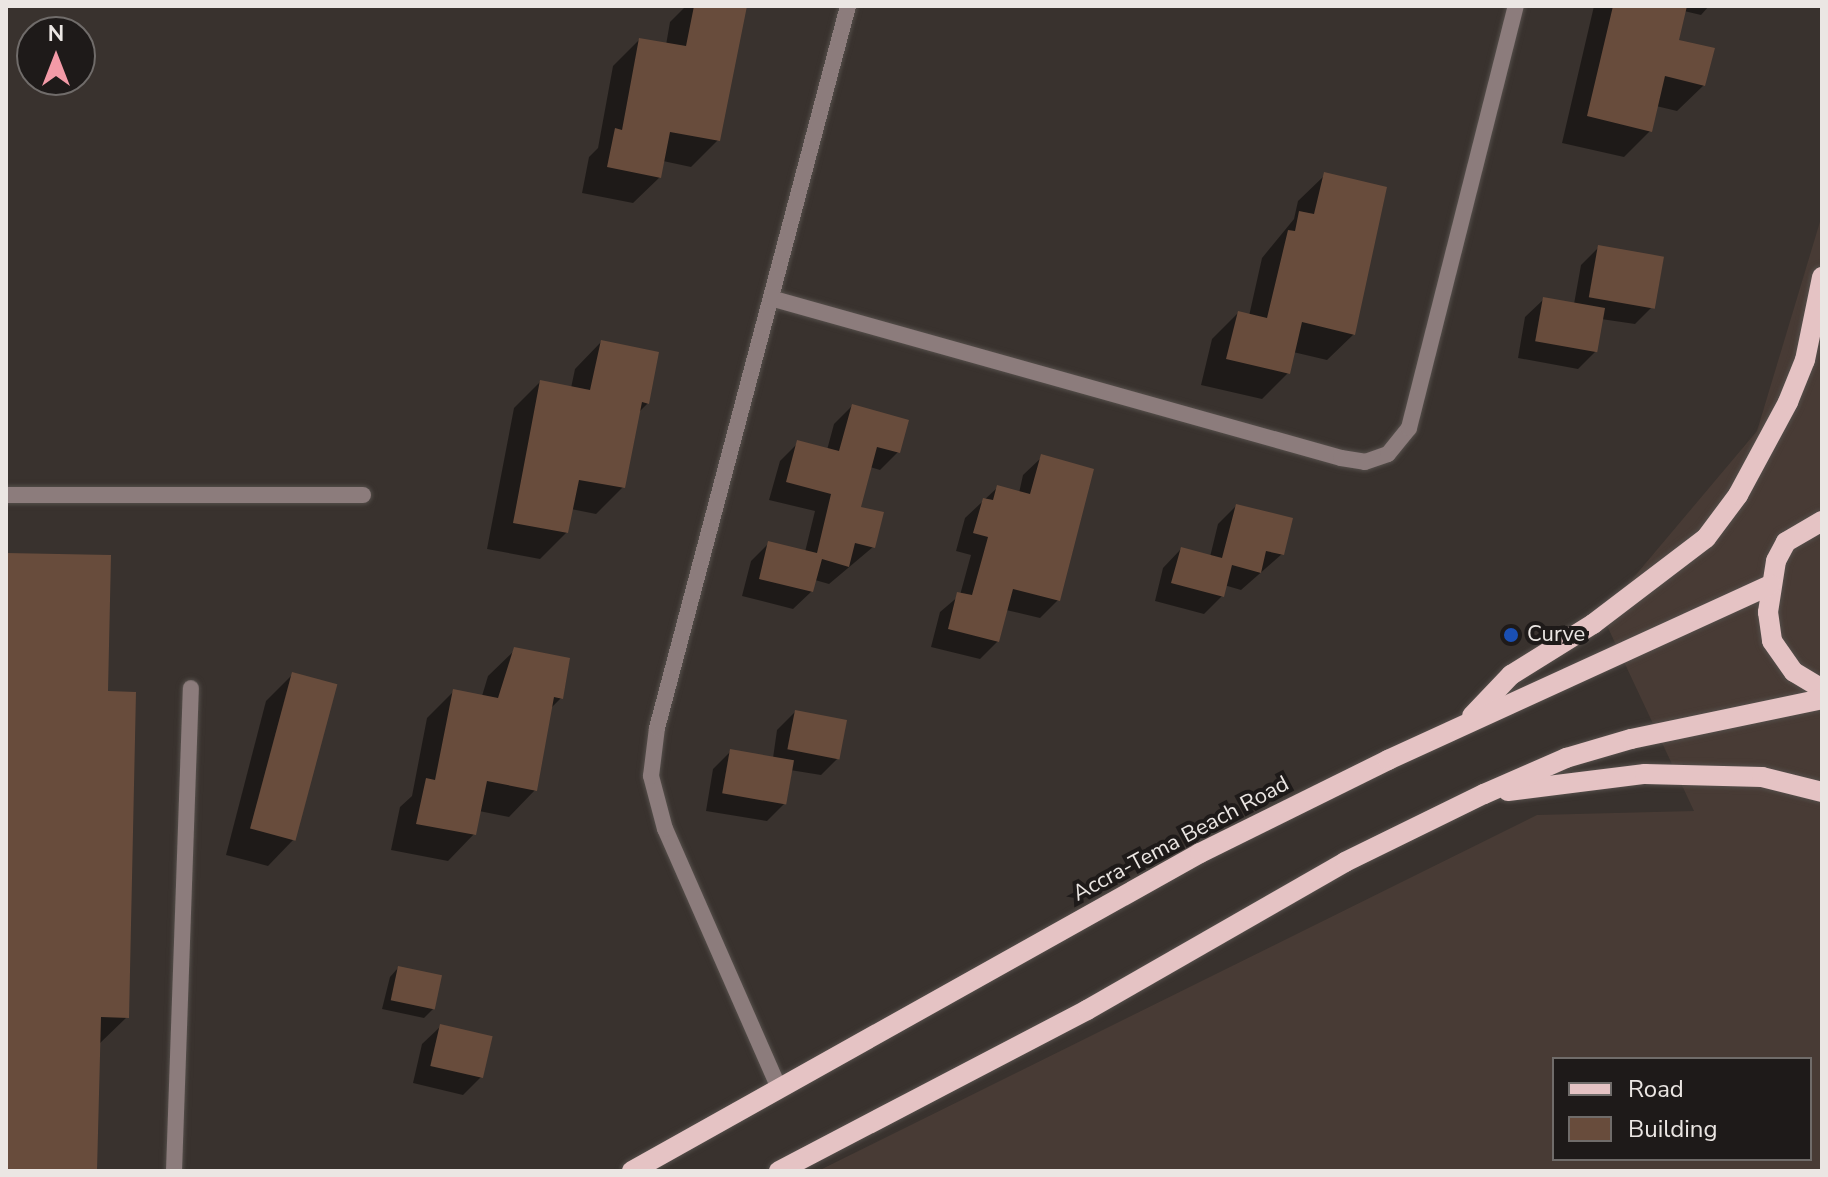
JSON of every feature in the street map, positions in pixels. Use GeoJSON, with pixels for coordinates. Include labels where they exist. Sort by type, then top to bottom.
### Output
{"type":"FeatureCollection","features":[{"type":"Feature","properties":{"kind":"main road"},"geometry":{"type":"LineString","coordinates":[[1464,725],[1511,675],[1593,624],[1706,538],[1738,495],[1788,402],[1805,360],[1822,277]]}},
{"type":"Feature","properties":{"kind":"main road"},"geometry":{"type":"LineString","coordinates":[[1822,506],[1776,561],[1771,585],[1772,641],[1794,672],[1822,689]]}},
{"type":"Feature","properties":{"kind":"main road"},"geometry":{"type":"LineString","coordinates":[[1799,533],[1822,521]]}},
{"type":"Feature","properties":{"kind":"main road","name":"Accra-Tema Beach Road"},"geometry":{"type":"LineString","coordinates":[[632,1171],[778,1086],[1200,853],[1464,725],[1771,585]]}},
{"type":"Feature","properties":{"kind":"main road"},"geometry":{"type":"LineString","coordinates":[[779,1171],[1087,1010],[1345,862],[1484,794],[1566,758],[1631,739],[1822,699]]}},
{"type":"Feature","properties":{"kind":"main road"},"geometry":{"type":"LineString","coordinates":[[1484,794],[1645,774],[1762,777],[1822,792]]}},
{"type":"Feature","properties":{"kind":"street"},"geometry":{"type":"LineString","coordinates":[[778,1086],[680,866],[651,776],[657,728],[774,299],[848,6]]}},
{"type":"Feature","properties":{"kind":"street"},"geometry":{"type":"LineString","coordinates":[[774,299],[1341,458],[1365,462],[1388,454],[1409,428],[1516,6]]}},
{"type":"Feature","properties":{"kind":"street"},"geometry":{"type":"LineString","coordinates":[[6,495],[363,495]]}},
{"type":"Feature","properties":{"kind":"street"},"geometry":{"type":"LineString","coordinates":[[174,1171],[191,688]]}},
{"type":"Feature","properties":{"kind":"shaded area"},"geometry":{"type":"Polygon","coordinates":[[[1822,215],[1822,1171],[818,1171],[1537,815],[1694,811],[1602,615],[1757,431],[1822,215]]]}},
{"type":"Feature","properties":{"kind":"building"},"geometry":{"type":"Polygon","coordinates":[[[694,6],[747,6],[720,141],[670,132],[661,178],[607,167],[615,128],[622,130],[639,38],[686,46],[694,6]]]}},
{"type":"Feature","properties":{"kind":"building"},"geometry":{"type":"Polygon","coordinates":[[[1613,6],[1687,6],[1679,40],[1715,48],[1705,86],[1665,76],[1652,132],[1587,116],[1613,6]]]}},
{"type":"Feature","properties":{"kind":"building"},"geometry":{"type":"Polygon","coordinates":[[[1324,172],[1387,187],[1355,335],[1302,322],[1290,374],[1226,359],[1238,311],[1267,318],[1288,230],[1295,231],[1299,211],[1314,214],[1324,172]]]}},
{"type":"Feature","properties":{"kind":"building"},"geometry":{"type":"Polygon","coordinates":[[[1598,245],[1664,257],[1655,309],[1589,297],[1598,245]]]}},
{"type":"Feature","properties":{"kind":"building"},"geometry":{"type":"Polygon","coordinates":[[[1543,297],[1605,308],[1597,352],[1535,341],[1543,297]]]}},
{"type":"Feature","properties":{"kind":"building"},"geometry":{"type":"Polygon","coordinates":[[[601,340],[659,352],[649,404],[642,402],[625,488],[579,480],[568,533],[513,523],[540,380],[590,390],[601,340]]]}},
{"type":"Feature","properties":{"kind":"building"},"geometry":{"type":"Polygon","coordinates":[[[852,404],[909,420],[900,453],[877,447],[861,507],[884,512],[875,548],[855,543],[849,567],[822,559],[813,592],[759,579],[768,541],[817,553],[831,494],[786,482],[797,440],[839,451],[852,404]]]}},
{"type":"Feature","properties":{"kind":"building"},"geometry":{"type":"Polygon","coordinates":[[[1041,454],[1094,469],[1060,601],[1013,589],[999,642],[948,629],[957,592],[972,595],[988,537],[973,533],[983,498],[993,500],[997,485],[1030,494],[1041,454]]]}},
{"type":"Feature","properties":{"kind":"building"},"geometry":{"type":"Polygon","coordinates":[[[1236,504],[1293,518],[1284,555],[1266,551],[1261,573],[1232,565],[1224,597],[1171,583],[1181,547],[1222,558],[1236,504]]]}},
{"type":"Feature","properties":{"kind":"building"},"geometry":{"type":"Polygon","coordinates":[[[6,553],[111,555],[108,691],[136,692],[129,1018],[101,1017],[97,1171],[6,1171],[6,553]]]}},
{"type":"Feature","properties":{"kind":"building"},"geometry":{"type":"Polygon","coordinates":[[[514,647],[570,658],[563,699],[554,697],[537,791],[487,781],[476,835],[416,824],[426,778],[435,780],[453,689],[498,698],[514,647]]]}},
{"type":"Feature","properties":{"kind":"building"},"geometry":{"type":"Polygon","coordinates":[[[292,672],[337,684],[295,841],[250,828],[292,672]]]}},
{"type":"Feature","properties":{"kind":"building"},"geometry":{"type":"Polygon","coordinates":[[[795,710],[847,720],[839,759],[787,749],[795,710]]]}},
{"type":"Feature","properties":{"kind":"building"},"geometry":{"type":"Polygon","coordinates":[[[730,749],[794,760],[786,805],[722,793],[730,749]]]}},
{"type":"Feature","properties":{"kind":"building"},"geometry":{"type":"Polygon","coordinates":[[[398,966],[442,975],[435,1010],[391,1000],[398,966]]]}},
{"type":"Feature","properties":{"kind":"building"},"geometry":{"type":"Polygon","coordinates":[[[440,1024],[493,1036],[483,1078],[430,1066],[440,1024]]]}},
{"type":"Feature","properties":{"kind":"place","name":"Curve"},"geometry":{"type":"Point","coordinates":[1511,635]}}]}
